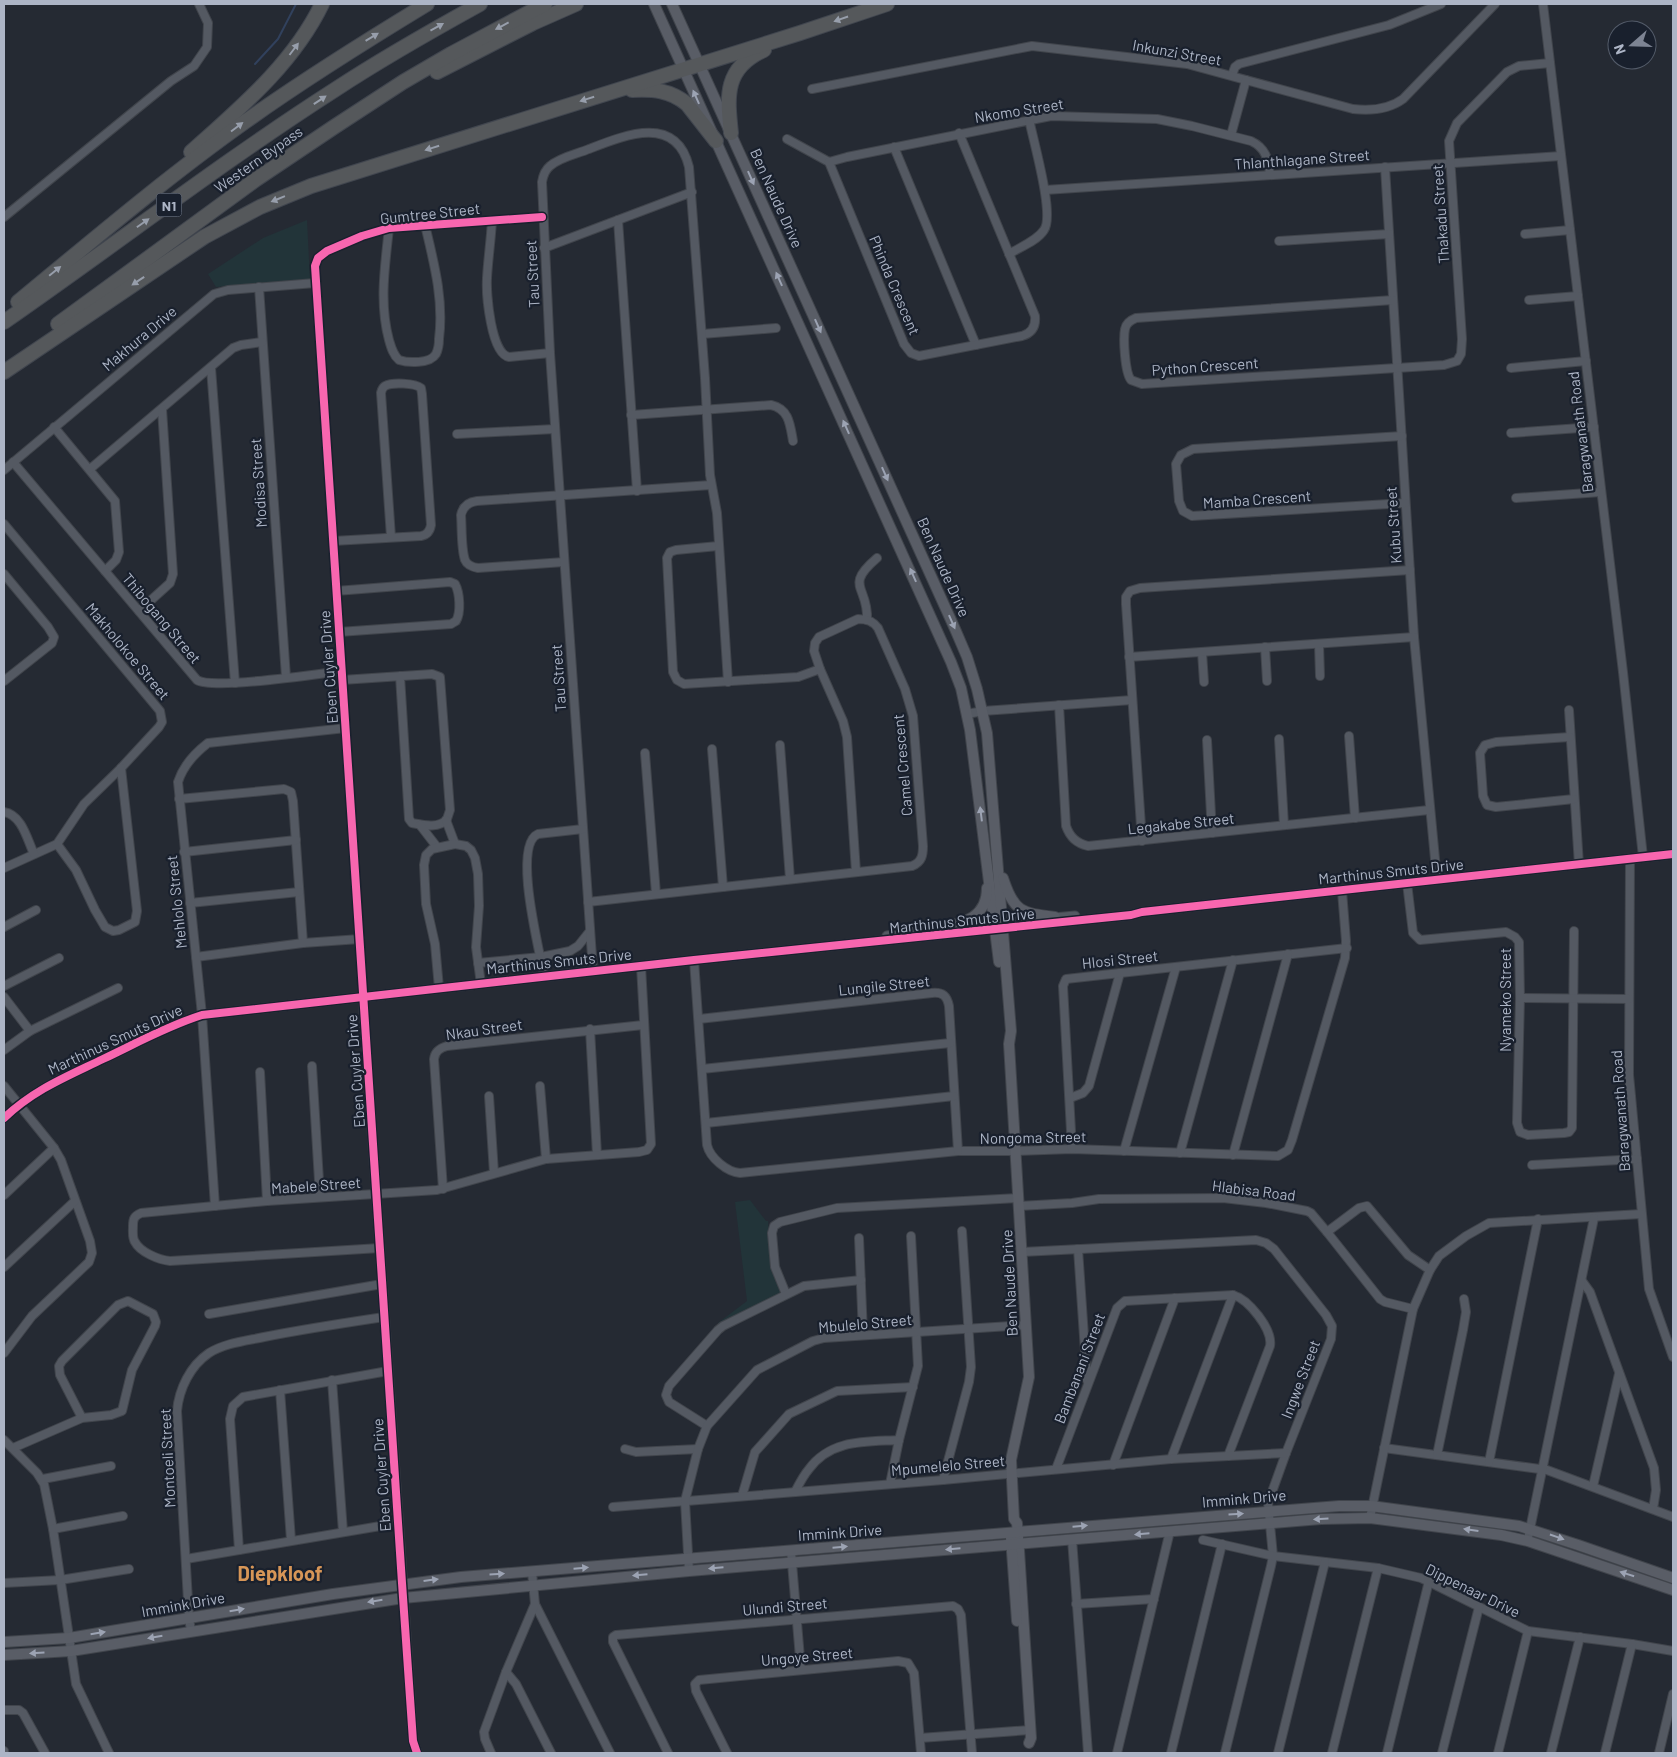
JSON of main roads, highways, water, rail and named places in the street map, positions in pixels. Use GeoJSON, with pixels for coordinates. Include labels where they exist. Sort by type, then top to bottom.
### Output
{"type":"FeatureCollection","features":[{"type":"Feature","properties":{"kind":"highway"},"geometry":{"type":"LineString","coordinates":[[162,184],[178,164],[274,74],[302,38],[322,4]]}},
{"type":"Feature","properties":{"kind":"highway"},"geometry":{"type":"LineString","coordinates":[[4,313],[162,184],[244,122],[306,78],[427,4]]}},
{"type":"Feature","properties":{"kind":"highway","name":"Western Bypass"},"geometry":{"type":"LineString","coordinates":[[4,322],[255,144],[336,89],[400,49],[480,4]]}},
{"type":"Feature","properties":{"kind":"highway","name":"Western Bypass"},"geometry":{"type":"LineString","coordinates":[[4,363],[255,180],[403,82],[545,4]]}},
{"type":"Feature","properties":{"kind":"highway"},"geometry":{"type":"LineString","coordinates":[[403,82],[426,78],[533,23],[576,4]]}},
{"type":"Feature","properties":{"kind":"highway"},"geometry":{"type":"LineString","coordinates":[[4,372],[204,236],[260,207],[311,186],[887,4]]}},
{"type":"Feature","properties":{"kind":"highway"},"geometry":{"type":"LineString","coordinates":[[731,133],[728,95],[731,82],[737,70],[751,57],[800,33]]}},
{"type":"Feature","properties":{"kind":"highway"},"geometry":{"type":"LineString","coordinates":[[609,92],[655,89],[673,94],[686,104],[716,142]]}},
{"type":"Feature","properties":{"kind":"main road","name":"Ben Naude Drive"},"geometry":{"type":"LineString","coordinates":[[672,4],[967,657],[983,711],[992,783],[992,861]]}},
{"type":"Feature","properties":{"kind":"main road","name":"Ben Naude Drive"},"geometry":{"type":"LineString","coordinates":[[655,5],[941,638],[961,688],[967,714],[992,861],[999,927],[1006,1035],[1009,1044],[1016,1151],[1028,1386],[1013,1447],[1011,1473],[1014,1519],[1010,1524],[1014,1538],[1030,1748]]}},
{"type":"Feature","properties":{"kind":"main road"},"geometry":{"type":"LineString","coordinates":[[992,861],[1015,905],[1028,914],[1055,917]]}},
{"type":"Feature","properties":{"kind":"main road"},"geometry":{"type":"LineString","coordinates":[[938,929],[959,924],[978,914],[986,900],[992,861]]}},
{"type":"Feature","properties":{"kind":"main road","name":"Immink Drive"},"geometry":{"type":"LineString","coordinates":[[4,1655],[71,1651],[403,1598],[792,1563],[1014,1538],[1324,1507],[1371,1506],[1530,1529],[1673,1578]]}},
{"type":"Feature","properties":{"kind":"main road","name":"Immink Drive"},"geometry":{"type":"LineString","coordinates":[[4,1642],[69,1638],[402,1583],[461,1576],[791,1551],[1014,1538],[1072,1539],[1270,1523],[1370,1518],[1466,1530],[1528,1541],[1673,1590]]}},
{"type":"Feature","properties":{"kind":"waterway"},"geometry":{"type":"LineString","coordinates":[[255,64],[278,39],[296,4]]}},
{"type":"Feature","properties":{"kind":"district","name":"Diepkloof"},"geometry":{"type":"Point","coordinates":[280,1573]}}]}
